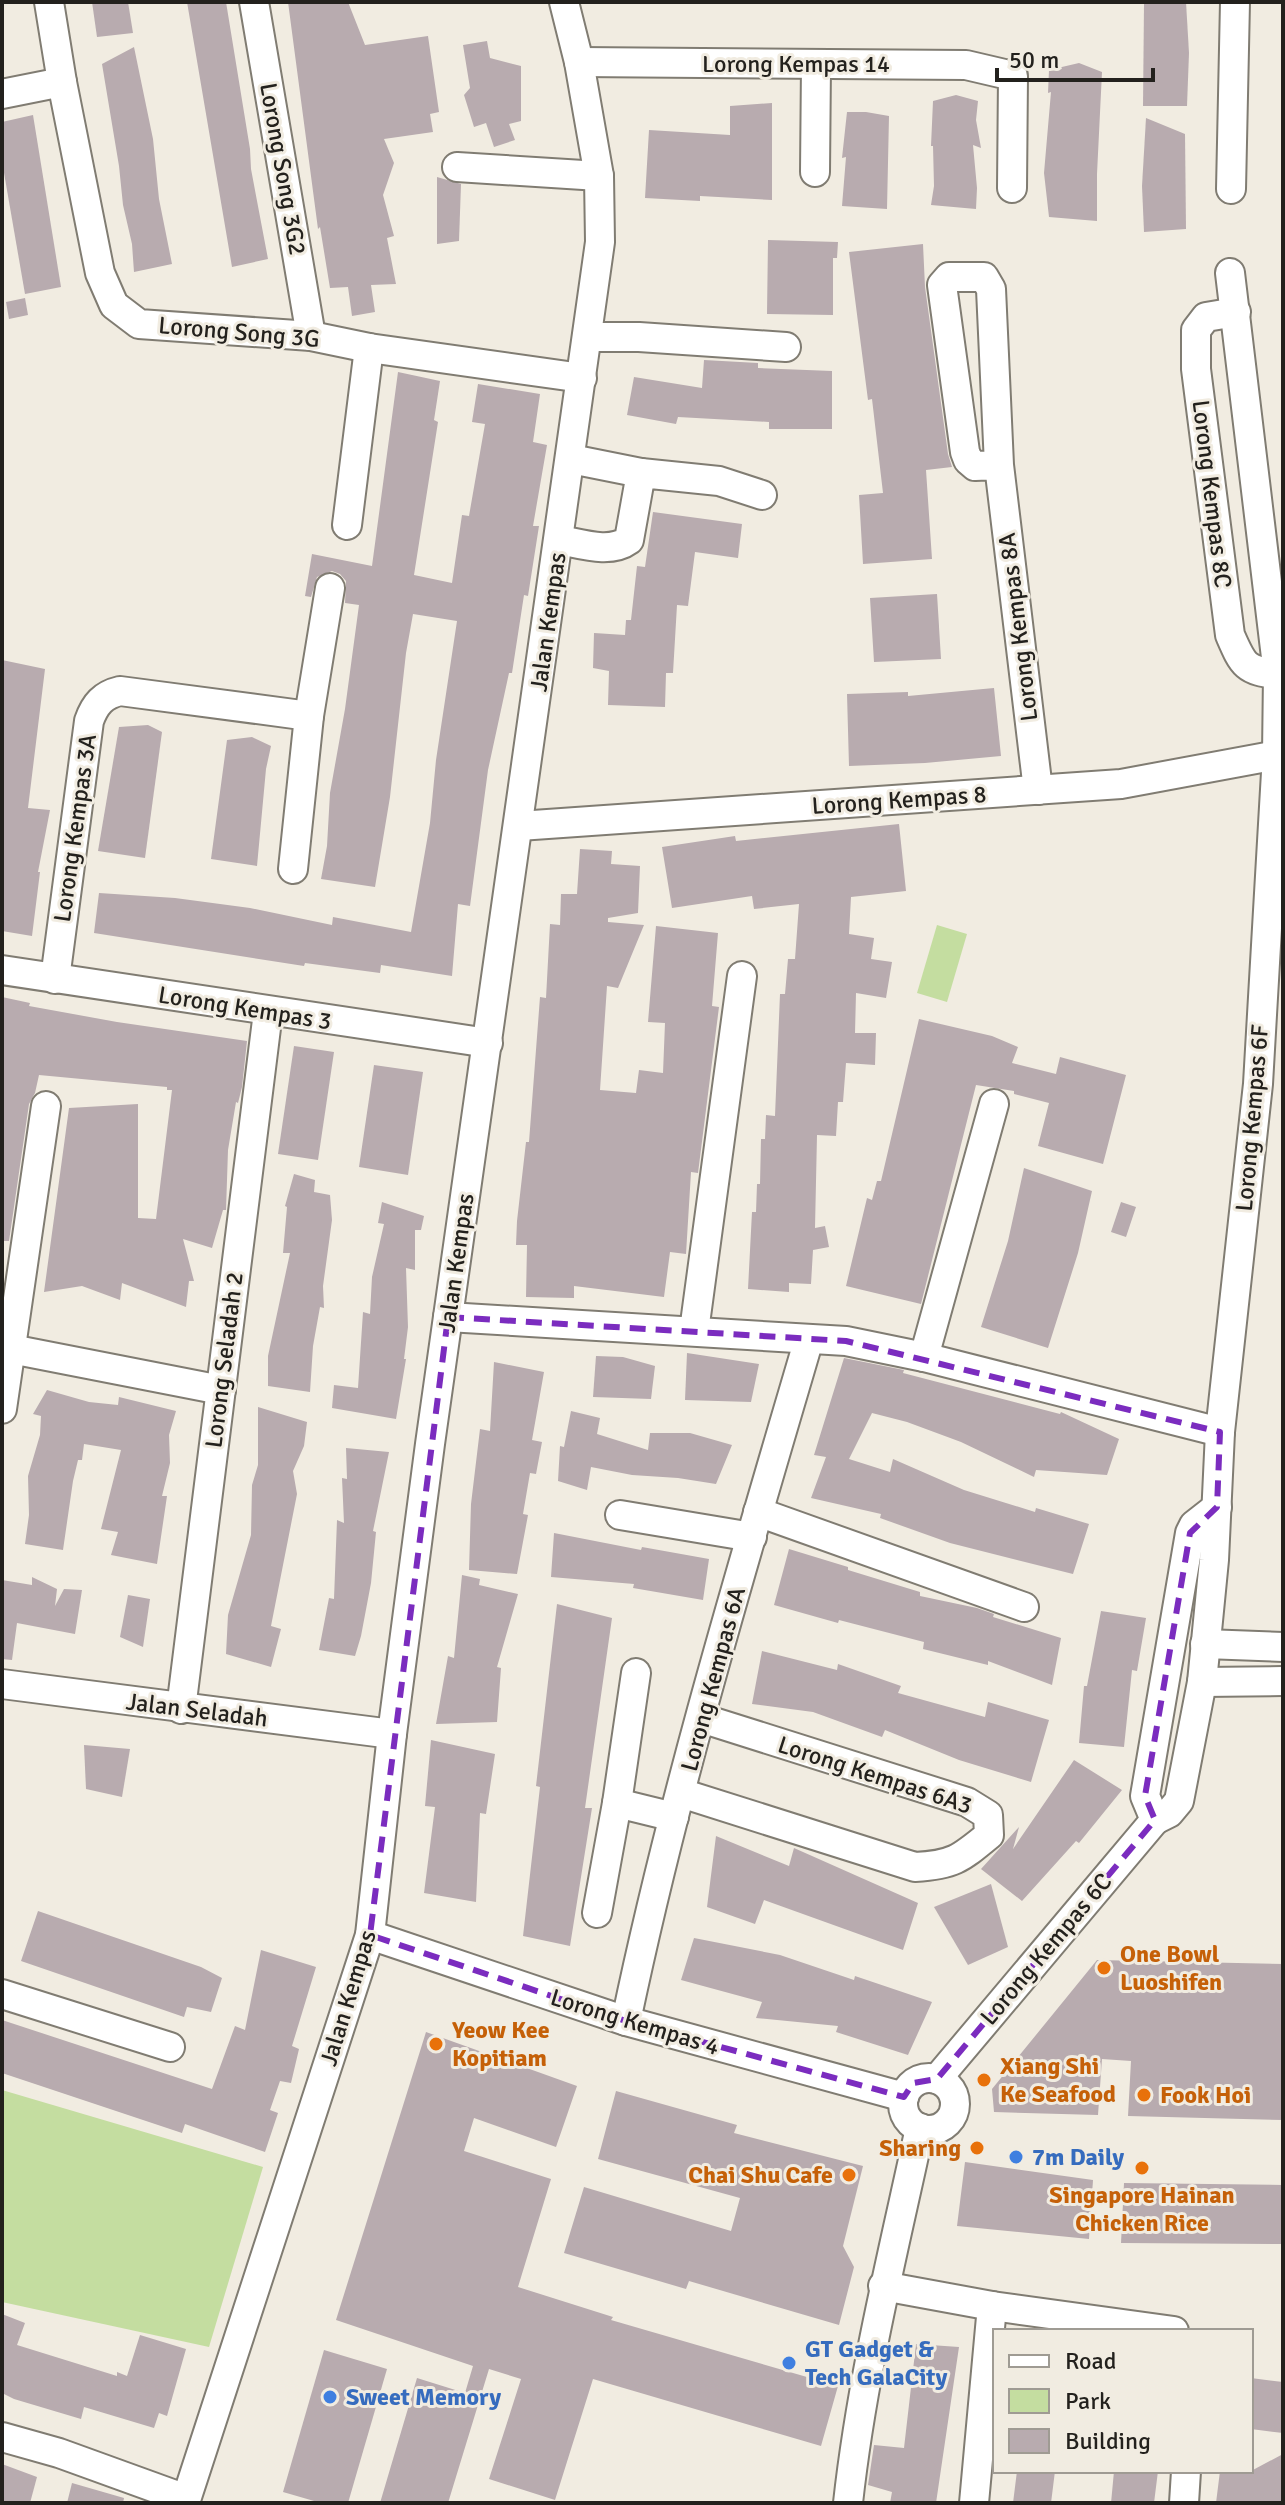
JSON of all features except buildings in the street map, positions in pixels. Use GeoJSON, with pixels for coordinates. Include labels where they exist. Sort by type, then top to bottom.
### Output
{"type":"FeatureCollection","features":[{"type":"Feature","properties":{"kind":"street","name":"Lorong Song 3G"},"geometry":{"type":"LineString","coordinates":[[49,2],[100,273],[114,305],[139,324],[311,336],[369,348],[582,378]]}},
{"type":"Feature","properties":{"kind":"street","name":"Lorong Song 3G2"},"geometry":{"type":"LineString","coordinates":[[254,2],[311,336]]}},
{"type":"Feature","properties":{"kind":"street","name":"Jalan Kempas"},"geometry":{"type":"LineString","coordinates":[[186,2501],[370,1935],[392,1734],[448,1317],[600,242],[599,176],[579,62],[564,2]]}},
{"type":"Feature","properties":{"kind":"street"},"geometry":{"type":"LineString","coordinates":[[1231,189],[1235,2]]}},
{"type":"Feature","properties":{"kind":"street","name":"Lorong Kempas 14"},"geometry":{"type":"LineString","coordinates":[[579,62],[966,65],[1013,76],[1012,188]]}},
{"type":"Feature","properties":{"kind":"street"},"geometry":{"type":"LineString","coordinates":[[815,172],[816,64]]}},
{"type":"Feature","properties":{"kind":"street"},"geometry":{"type":"LineString","coordinates":[[2,94],[62,82]]}},
{"type":"Feature","properties":{"kind":"street"},"geometry":{"type":"LineString","coordinates":[[457,167],[599,176]]}},
{"type":"Feature","properties":{"kind":"street","name":"Lorong Kempas 8C"},"geometry":{"type":"LineString","coordinates":[[1230,273],[1278,674],[1277,755]]}},
{"type":"Feature","properties":{"kind":"street","name":"Lorong Kempas 8A"},"geometry":{"type":"LineString","coordinates":[[999,465],[975,466],[965,452],[942,285],[949,277],[984,277],[991,289],[999,465],[1038,790]]}},
{"type":"Feature","properties":{"kind":"street","name":"Lorong Kempas 8C"},"geometry":{"type":"LineString","coordinates":[[1236,312],[1206,317],[1196,330],[1196,369],[1230,635],[1241,662],[1250,669],[1278,674]]}},
{"type":"Feature","properties":{"kind":"street"},"geometry":{"type":"LineString","coordinates":[[587,337],[639,337],[786,347]]}},
{"type":"Feature","properties":{"kind":"street"},"geometry":{"type":"LineString","coordinates":[[347,525],[369,348]]}},
{"type":"Feature","properties":{"kind":"street"},"geometry":{"type":"LineString","coordinates":[[571,459],[641,473],[719,481],[762,495]]}},
{"type":"Feature","properties":{"kind":"street"},"geometry":{"type":"LineString","coordinates":[[560,540],[599,547],[620,547],[629,540],[641,473]]}},
{"type":"Feature","properties":{"kind":"street"},"geometry":{"type":"LineString","coordinates":[[293,869],[309,716],[330,588]]}},
{"type":"Feature","properties":{"kind":"street","name":"Lorong Kempas 3A"},"geometry":{"type":"LineString","coordinates":[[55,979],[89,721],[101,700],[109,693],[120,691],[309,716]]}},
{"type":"Feature","properties":{"kind":"street","name":"Lorong Kempas 8"},"geometry":{"type":"LineString","coordinates":[[519,826],[1121,784],[1277,755]]}},
{"type":"Feature","properties":{"kind":"street","name":"Lorong Kempas 6F"},"geometry":{"type":"LineString","coordinates":[[1220,1432],[1270,1084],[1277,755]]}},
{"type":"Feature","properties":{"kind":"street","name":"Lorong Kempas 3"},"geometry":{"type":"LineString","coordinates":[[2,970],[488,1043]]}},
{"type":"Feature","properties":{"kind":"street"},"geometry":{"type":"LineString","coordinates":[[694,1331],[742,976]]}},
{"type":"Feature","properties":{"kind":"street","name":"Lorong Seladah 2"},"geometry":{"type":"LineString","coordinates":[[181,1709],[268,1012]]}},
{"type":"Feature","properties":{"kind":"street"},"geometry":{"type":"LineString","coordinates":[[924,1357],[994,1104]]}},
{"type":"Feature","properties":{"kind":"street"},"geometry":{"type":"LineString","coordinates":[[2,1409],[46,1106]]}},
{"type":"Feature","properties":{"kind":"street"},"geometry":{"type":"LineString","coordinates":[[448,1317],[846,1341],[924,1357],[1220,1432]]}},
{"type":"Feature","properties":{"kind":"street","name":"Lorong Kempas 6A"},"geometry":{"type":"LineString","coordinates":[[626,2021],[649,1909],[809,1339]]}},
{"type":"Feature","properties":{"kind":"street"},"geometry":{"type":"LineString","coordinates":[[11,1349],[221,1390]]}},
{"type":"Feature","properties":{"kind":"street","name":"Lorong Kempas 6C"},"geometry":{"type":"LineString","coordinates":[[937,2079],[1155,1820],[1169,1813],[1179,1801],[1202,1682],[1220,1432]]}},
{"type":"Feature","properties":{"kind":"street"},"geometry":{"type":"LineString","coordinates":[[1155,1820],[1145,1796],[1190,1533],[1202,1518],[1217,1507]]}},
{"type":"Feature","properties":{"kind":"street"},"geometry":{"type":"LineString","coordinates":[[620,1515],[755,1524],[1024,1607]]}},
{"type":"Feature","properties":{"kind":"street"},"geometry":{"type":"LineString","coordinates":[[1205,1644],[1283,1647]]}},
{"type":"Feature","properties":{"kind":"street"},"geometry":{"type":"LineString","coordinates":[[597,1913],[636,1673]]}},
{"type":"Feature","properties":{"kind":"street"},"geometry":{"type":"LineString","coordinates":[[1202,1682],[1283,1681]]}},
{"type":"Feature","properties":{"kind":"street","name":"Jalan Seladah"},"geometry":{"type":"LineString","coordinates":[[3,1690],[392,1734]]}},
{"type":"Feature","properties":{"kind":"street","name":"Lorong Kempas 6A3"},"geometry":{"type":"LineString","coordinates":[[678,1805],[915,1867],[945,1865],[989,1835],[988,1815],[967,1802],[701,1718]]}},
{"type":"Feature","properties":{"kind":"street"},"geometry":{"type":"LineString","coordinates":[[617,1803],[678,1805]]}},
{"type":"Feature","properties":{"kind":"street","name":"Lorong Kempas 4"},"geometry":{"type":"LineString","coordinates":[[370,1935],[626,2021],[904,2097]]}},
{"type":"Feature","properties":{"kind":"street"},"geometry":{"type":"LineString","coordinates":[[2,1994],[170,2047]]}},
{"type":"Feature","properties":{"kind":"street"},"geometry":{"type":"LineString","coordinates":[[928,2077],[937,2079],[951,2089],[953,2115],[940,2128],[920,2128],[904,2113],[904,2097],[913,2083],[928,2077]]}},
{"type":"Feature","properties":{"kind":"street"},"geometry":{"type":"LineString","coordinates":[[848,2503],[852,2461],[883,2286],[920,2128]]}},
{"type":"Feature","properties":{"kind":"street"},"geometry":{"type":"LineString","coordinates":[[883,2286],[992,2306],[1159,2329]]}},
{"type":"Feature","properties":{"kind":"street"},"geometry":{"type":"LineString","coordinates":[[974,2503],[992,2306]]}},
{"type":"Feature","properties":{"kind":"street"},"geometry":{"type":"LineString","coordinates":[[2,2437],[59,2453],[186,2501]]}},
{"type":"Feature","properties":{"kind":"street"},"geometry":{"type":"LineString","coordinates":[[1184,2503],[1186,2473]]}},
{"type":"Feature","properties":{"kind":"highlighted area"},"geometry":{"type":"Polygon","coordinates":[[[448,1317],[846,1341],[1220,1432],[1217,1507],[1190,1533],[1145,1796],[1155,1820],[937,2079],[913,2083],[904,2097],[626,2021],[370,1935],[448,1317]]]}},
{"type":"Feature","properties":{"kind":"green space"},"geometry":{"type":"Polygon","coordinates":[[[937,925],[967,934],[947,1002],[917,993],[937,925]]]}},
{"type":"Feature","properties":{"kind":"green space"},"geometry":{"type":"Polygon","coordinates":[[[2,2090],[263,2167],[209,2347],[2,2302],[2,2090]]]}},
{"type":"Feature","properties":{"kind":"place","name":"One Bowl Luoshifen"},"geometry":{"type":"Point","coordinates":[1104,1968]}},
{"type":"Feature","properties":{"kind":"place","name":"Yeow Kee Kopitiam"},"geometry":{"type":"Point","coordinates":[436,2044]}},
{"type":"Feature","properties":{"kind":"place","name":"Xiang Shi Ke Seafood"},"geometry":{"type":"Point","coordinates":[984,2080]}},
{"type":"Feature","properties":{"kind":"place","name":"Fook Hoi"},"geometry":{"type":"Point","coordinates":[1144,2095]}},
{"type":"Feature","properties":{"kind":"place","name":"Sharing"},"geometry":{"type":"Point","coordinates":[977,2148]}},
{"type":"Feature","properties":{"kind":"place","name":"7m Daily"},"geometry":{"type":"Point","coordinates":[1016,2157]}},
{"type":"Feature","properties":{"kind":"place","name":"Singapore Hainan Chicken Rice"},"geometry":{"type":"Point","coordinates":[1142,2168]}},
{"type":"Feature","properties":{"kind":"place","name":"Chai Shu Cafe"},"geometry":{"type":"Point","coordinates":[849,2175]}},
{"type":"Feature","properties":{"kind":"place","name":"GT Gadget & Tech GalaCity"},"geometry":{"type":"Point","coordinates":[789,2363]}},
{"type":"Feature","properties":{"kind":"place","name":"Sweet Memory"},"geometry":{"type":"Point","coordinates":[330,2397]}}]}
